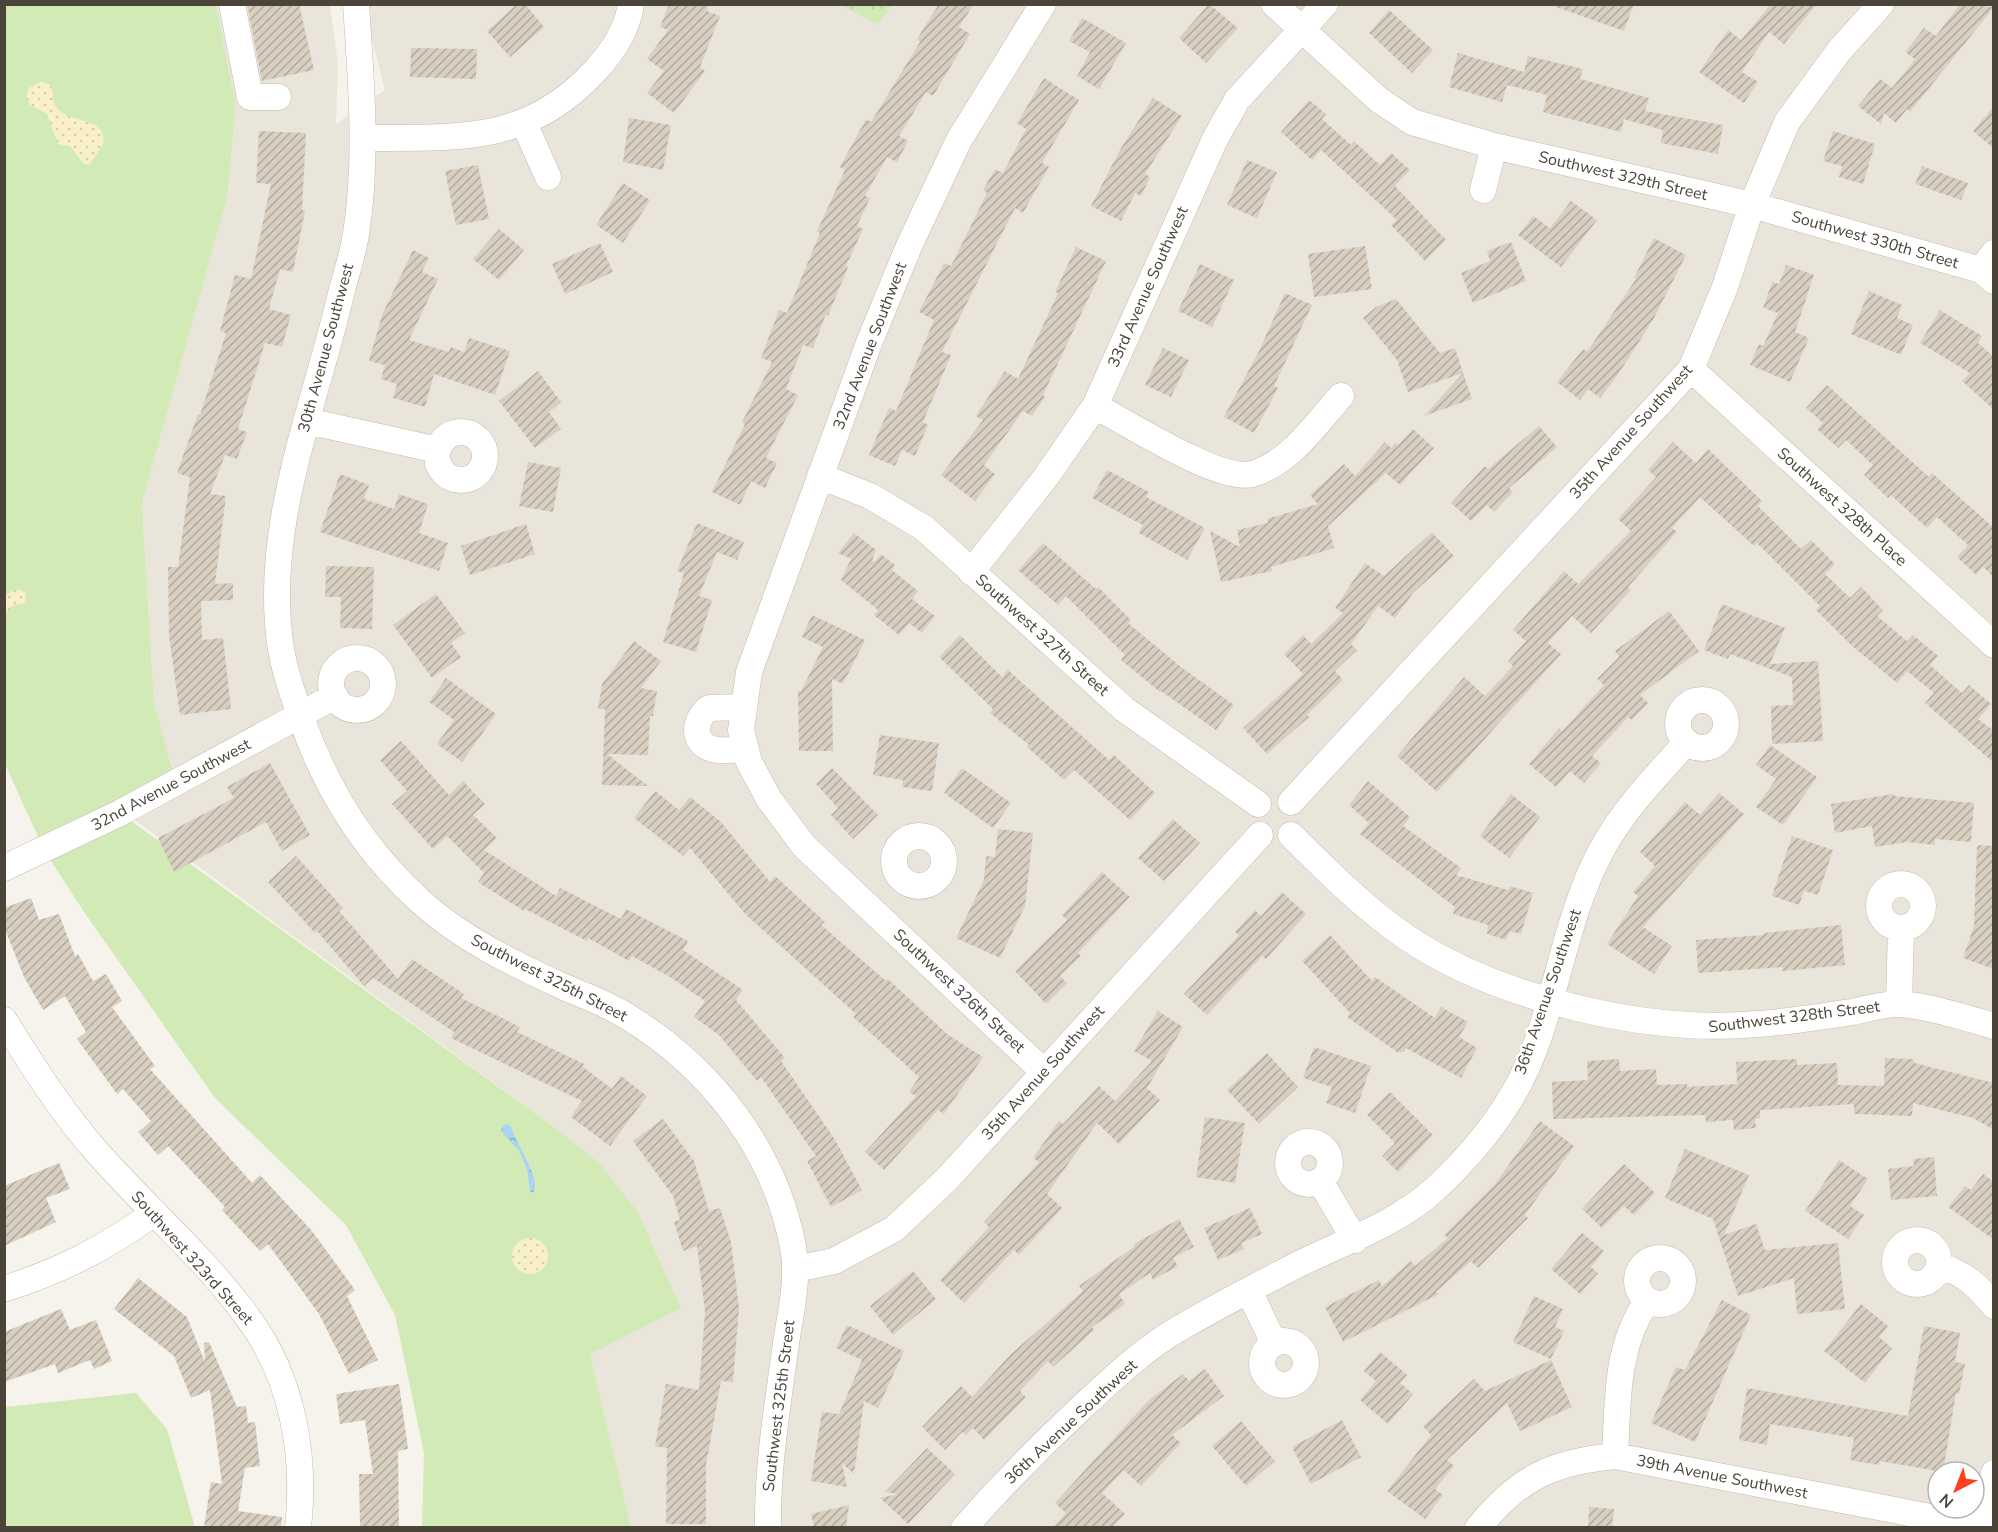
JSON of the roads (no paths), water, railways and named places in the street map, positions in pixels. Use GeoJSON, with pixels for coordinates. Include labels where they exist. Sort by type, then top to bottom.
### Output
{"type":"FeatureCollection","features":[{"type":"Feature","properties":{"kind":"street"},"geometry":{"type":"LineString","coordinates":[[232,4],[250,96],[278,97]]}},
{"type":"Feature","properties":{"kind":"street"},"geometry":{"type":"LineString","coordinates":[[356,4],[364,138],[450,137],[483,134],[524,123],[558,105],[601,64],[618,40],[631,4]]}},
{"type":"Feature","properties":{"kind":"street","name":"32nd Avenue Southwest"},"geometry":{"type":"LineString","coordinates":[[743,729],[749,672],[869,343],[909,246],[959,141],[1043,4]]}},
{"type":"Feature","properties":{"kind":"street","name":"Southwest 329th Street"},"geometry":{"type":"LineString","coordinates":[[1274,4],[1379,100],[1412,122],[1494,146],[1752,205]]}},
{"type":"Feature","properties":{"kind":"street","name":"33rd Avenue Southwest"},"geometry":{"type":"LineString","coordinates":[[972,572],[1046,477],[1095,406],[1215,139],[1237,100],[1325,4]]}},
{"type":"Feature","properties":{"kind":"street","name":"35th Avenue Southwest"},"geometry":{"type":"LineString","coordinates":[[1291,802],[1691,369],[1725,287],[1752,205],[1787,122],[1839,51],[1881,4]]}},
{"type":"Feature","properties":{"kind":"street"},"geometry":{"type":"LineString","coordinates":[[524,123],[548,177]]}},
{"type":"Feature","properties":{"kind":"street","name":"30th Avenue Southwest"},"geometry":{"type":"LineString","coordinates":[[300,715],[282,652],[278,577],[281,532],[307,421],[356,235],[364,138]]}},
{"type":"Feature","properties":{"kind":"street"},"geometry":{"type":"LineString","coordinates":[[1483,190],[1494,146]]}},
{"type":"Feature","properties":{"kind":"street","name":"Southwest 330th Street"},"geometry":{"type":"LineString","coordinates":[[1752,205],[1989,268]]}},
{"type":"Feature","properties":{"kind":"street","name":"Southwest 328th Place"},"geometry":{"type":"LineString","coordinates":[[1691,369],[1994,645]]}},
{"type":"Feature","properties":{"kind":"street"},"geometry":{"type":"LineString","coordinates":[[1095,406],[1215,469],[1240,476],[1259,472],[1287,454],[1341,396]]}},
{"type":"Feature","properties":{"kind":"street"},"geometry":{"type":"LineString","coordinates":[[307,421],[438,450]]}},
{"type":"Feature","properties":{"kind":"street","name":"Southwest 327th Street"},"geometry":{"type":"LineString","coordinates":[[820,476],[870,496],[924,528],[1124,708],[1258,804]]}},
{"type":"Feature","properties":{"kind":"street","name":"32nd Avenue Southwest"},"geometry":{"type":"LineString","coordinates":[[4,868],[120,813],[335,696]]}},
{"type":"Feature","properties":{"kind":"street"},"geometry":{"type":"LineString","coordinates":[[709,708],[743,729],[710,748],[703,744],[696,729],[702,713],[709,708]]}},
{"type":"Feature","properties":{"kind":"street","name":"Southwest 325th Street"},"geometry":{"type":"LineString","coordinates":[[300,715],[319,765],[347,815],[381,861],[422,903],[475,941],[547,979],[627,1016],[685,1059],[729,1105],[761,1153],[785,1209],[796,1269],[767,1486],[768,1527]]}},
{"type":"Feature","properties":{"kind":"street","name":"Southwest 326th Street"},"geometry":{"type":"LineString","coordinates":[[743,729],[749,762],[769,799],[804,846],[1044,1072]]}},
{"type":"Feature","properties":{"kind":"street","name":"36th Avenue Southwest"},"geometry":{"type":"LineString","coordinates":[[964,1527],[1049,1438],[1117,1374],[1177,1330],[1299,1264],[1355,1240],[1433,1191],[1486,1133],[1513,1095],[1534,1045],[1569,925],[1601,850],[1639,795],[1687,742]]}},
{"type":"Feature","properties":{"kind":"street"},"geometry":{"type":"LineString","coordinates":[[1270,796],[1278,796],[1291,802],[1298,815],[1291,835],[1272,841],[1260,835],[1253,823],[1258,804],[1270,796]]}},
{"type":"Feature","properties":{"kind":"street","name":"35th Avenue Southwest"},"geometry":{"type":"LineString","coordinates":[[796,1269],[834,1261],[894,1229],[947,1179],[1260,835]]}},
{"type":"Feature","properties":{"kind":"street"},"geometry":{"type":"LineString","coordinates":[[1291,835],[1343,886],[1406,937],[1447,960],[1507,987],[1549,999]]}},
{"type":"Feature","properties":{"kind":"street"},"geometry":{"type":"LineString","coordinates":[[874,910],[902,880]]}},
{"type":"Feature","properties":{"kind":"street","name":"Southwest 328th Street"},"geometry":{"type":"LineString","coordinates":[[1899,1004],[1901,928]]}},
{"type":"Feature","properties":{"kind":"street","name":"Southwest 328th Street"},"geometry":{"type":"LineString","coordinates":[[1549,999],[1598,1014],[1702,1028],[1768,1023],[1899,1004],[1951,1013],[1994,1026]]}},
{"type":"Feature","properties":{"kind":"street","name":"Southwest 323rd Street"},"geometry":{"type":"LineString","coordinates":[[5,1021],[76,1125],[153,1214],[251,1321],[282,1381],[301,1458],[302,1485],[298,1527]]}},
{"type":"Feature","properties":{"kind":"street"},"geometry":{"type":"LineString","coordinates":[[1320,1181],[1355,1240]]}},
{"type":"Feature","properties":{"kind":"street"},"geometry":{"type":"LineString","coordinates":[[4,1289],[62,1269],[88,1256],[153,1214]]}},
{"type":"Feature","properties":{"kind":"street"},"geometry":{"type":"LineString","coordinates":[[1939,1267],[1953,1269],[1970,1280],[1994,1306]]}},
{"type":"Feature","properties":{"kind":"street"},"geometry":{"type":"LineString","coordinates":[[1250,1291],[1275,1343]]}},
{"type":"Feature","properties":{"kind":"street"},"geometry":{"type":"LineString","coordinates":[[1615,1456],[1620,1366],[1630,1330],[1647,1301]]}},
{"type":"Feature","properties":{"kind":"street","name":"39th Avenue Southwest"},"geometry":{"type":"LineString","coordinates":[[1478,1527],[1501,1501],[1533,1477],[1566,1463],[1615,1456],[1986,1527]]}},
{"type":"Feature","properties":{"kind":"street"},"geometry":{"type":"LineString","coordinates":[[1986,1527],[1994,1473]]}},
{"type":"Feature","properties":{"kind":"water"},"geometry":{"type":"Polygon","coordinates":[[[505,1124],[511,1126],[531,1170],[535,1187],[533,1193],[530,1191],[527,1169],[519,1151],[502,1132],[501,1129],[505,1124]]]}}]}
